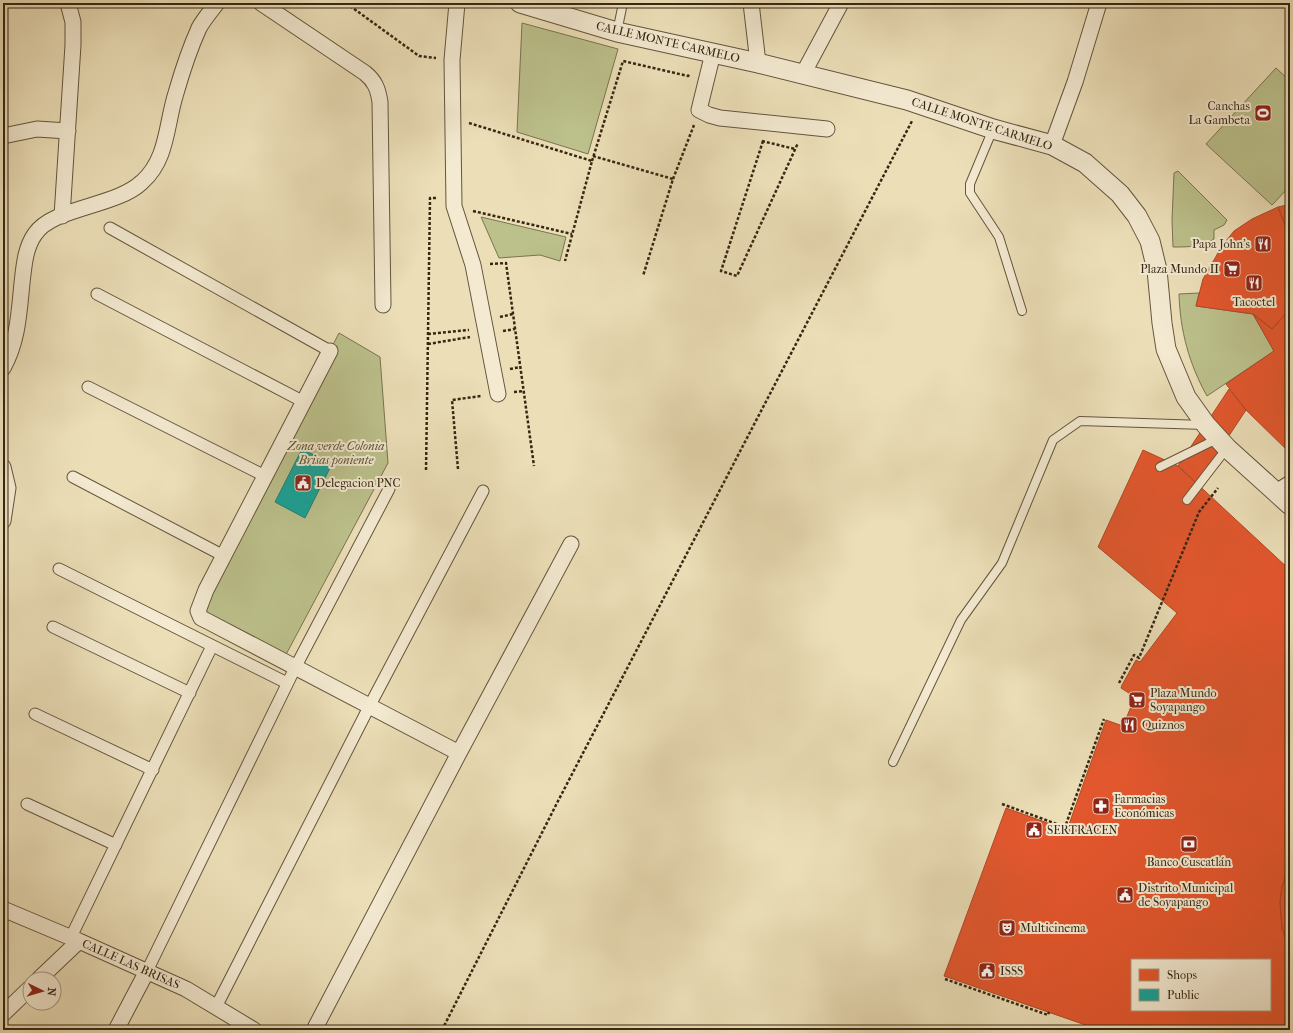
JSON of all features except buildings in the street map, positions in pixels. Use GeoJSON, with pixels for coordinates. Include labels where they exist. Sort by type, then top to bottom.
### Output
{"type":"FeatureCollection","features":[{"type":"Feature","properties":{"kind":"street"},"geometry":{"type":"LineString","coordinates":[[62,216],[73,45],[73,22],[68,3]]}},
{"type":"Feature","properties":{"kind":"street"},"geometry":{"type":"LineString","coordinates":[[3,368],[14,345],[28,246],[36,233],[49,222],[62,216],[96,206],[128,192],[142,182],[157,164],[167,136],[175,94],[189,55],[200,27],[217,3]]}},
{"type":"Feature","properties":{"kind":"street"},"geometry":{"type":"LineString","coordinates":[[261,3],[365,73],[374,80],[378,89],[380,102],[383,305]]}},
{"type":"Feature","properties":{"kind":"street"},"geometry":{"type":"LineString","coordinates":[[457,3],[452,60],[454,206],[473,264],[498,394]]}},
{"type":"Feature","properties":{"kind":"street","name":"CALLE MONTE CARMELO"},"geometry":{"type":"LineString","coordinates":[[520,3],[711,61],[758,63],[920,104],[993,129],[1052,145],[1085,163],[1120,194],[1137,216],[1150,242],[1158,270],[1162,323],[1166,349],[1186,398],[1217,437],[1290,505]]}},
{"type":"Feature","properties":{"kind":"street"},"geometry":{"type":"LineString","coordinates":[[751,3],[758,63]]}},
{"type":"Feature","properties":{"kind":"street"},"geometry":{"type":"LineString","coordinates":[[803,74],[841,3]]}},
{"type":"Feature","properties":{"kind":"street"},"geometry":{"type":"LineString","coordinates":[[1052,145],[1099,3]]}},
{"type":"Feature","properties":{"kind":"street"},"geometry":{"type":"LineString","coordinates":[[711,61],[699,110],[720,118],[827,130]]}},
{"type":"Feature","properties":{"kind":"street"},"geometry":{"type":"LineString","coordinates":[[3,136],[37,129],[68,131]]}},
{"type":"Feature","properties":{"kind":"street"},"geometry":{"type":"LineString","coordinates":[[110,228],[330,351],[201,602],[198,611],[202,618],[369,707],[458,752]]}},
{"type":"Feature","properties":{"kind":"street"},"geometry":{"type":"LineString","coordinates":[[97,294],[304,402]]}},
{"type":"Feature","properties":{"kind":"street"},"geometry":{"type":"LineString","coordinates":[[88,387],[265,476]]}},
{"type":"Feature","properties":{"kind":"street"},"geometry":{"type":"LineString","coordinates":[[3,466],[8,488],[3,521]]}},
{"type":"Feature","properties":{"kind":"street"},"geometry":{"type":"LineString","coordinates":[[72,477],[224,556]]}},
{"type":"Feature","properties":{"kind":"street"},"geometry":{"type":"LineString","coordinates":[[116,1030],[148,971],[287,683],[389,489]]}},
{"type":"Feature","properties":{"kind":"street"},"geometry":{"type":"LineString","coordinates":[[216,1007],[369,707],[483,491]]}},
{"type":"Feature","properties":{"kind":"street"},"geometry":{"type":"LineString","coordinates":[[314,1030],[458,752],[572,544]]}},
{"type":"Feature","properties":{"kind":"street"},"geometry":{"type":"LineString","coordinates":[[59,569],[287,683]]}},
{"type":"Feature","properties":{"kind":"street"},"geometry":{"type":"LineString","coordinates":[[53,627],[190,693]]}},
{"type":"Feature","properties":{"kind":"street"},"geometry":{"type":"LineString","coordinates":[[46,971],[75,939],[116,845],[212,646]]}},
{"type":"Feature","properties":{"kind":"street"},"geometry":{"type":"LineString","coordinates":[[35,714],[153,770]]}},
{"type":"Feature","properties":{"kind":"street"},"geometry":{"type":"LineString","coordinates":[[27,804],[116,845]]}},
{"type":"Feature","properties":{"kind":"street","name":"CALLE LAS BRISAS"},"geometry":{"type":"LineString","coordinates":[[3,909],[75,939],[186,989],[254,1030]]}},
{"type":"Feature","properties":{"kind":"street"},"geometry":{"type":"LineString","coordinates":[[3,1014],[22,996]]}},
{"type":"Feature","properties":{"kind":"lane"},"geometry":{"type":"LineString","coordinates":[[617,32],[623,3]]}},
{"type":"Feature","properties":{"kind":"lane"},"geometry":{"type":"LineString","coordinates":[[993,129],[970,184],[970,193],[999,237],[1022,311]]}},
{"type":"Feature","properties":{"kind":"lane"},"geometry":{"type":"LineString","coordinates":[[893,762],[961,620],[1002,563],[1053,440],[1080,421],[1217,437]]}},
{"type":"Feature","properties":{"kind":"lane"},"geometry":{"type":"LineString","coordinates":[[1160,467],[1217,437]]}},
{"type":"Feature","properties":{"kind":"lane"},"geometry":{"type":"LineString","coordinates":[[1187,500],[1217,437]]}},
{"type":"Feature","properties":{"kind":"lane"},"geometry":{"type":"LineString","coordinates":[[1273,490],[1290,479]]}},
{"type":"Feature","properties":{"kind":"path"},"geometry":{"type":"LineString","coordinates":[[346,3],[418,56],[452,60]]}},
{"type":"Feature","properties":{"kind":"path"},"geometry":{"type":"LineString","coordinates":[[565,261],[593,156],[622,61],[688,76],[698,65],[711,61]]}},
{"type":"Feature","properties":{"kind":"path"},"geometry":{"type":"LineString","coordinates":[[442,1030],[560,796],[920,104]]}},
{"type":"Feature","properties":{"kind":"path"},"geometry":{"type":"LineString","coordinates":[[643,276],[673,179],[699,110]]}},
{"type":"Feature","properties":{"kind":"path"},"geometry":{"type":"LineString","coordinates":[[453,118],[592,161]]}},
{"type":"Feature","properties":{"kind":"path"},"geometry":{"type":"LineString","coordinates":[[763,141],[721,272],[737,276],[805,127]]}},
{"type":"Feature","properties":{"kind":"path"},"geometry":{"type":"LineString","coordinates":[[593,156],[673,179]]}},
{"type":"Feature","properties":{"kind":"path"},"geometry":{"type":"LineString","coordinates":[[454,206],[572,234]]}},
{"type":"Feature","properties":{"kind":"path"},"geometry":{"type":"LineString","coordinates":[[426,470],[430,208]]}},
{"type":"Feature","properties":{"kind":"path"},"geometry":{"type":"LineString","coordinates":[[473,264],[506,262],[534,466]]}},
{"type":"Feature","properties":{"kind":"path"},"geometry":{"type":"LineString","coordinates":[[428,334],[468,329],[471,333],[470,338],[428,344]]}},
{"type":"Feature","properties":{"kind":"path"},"geometry":{"type":"LineString","coordinates":[[458,469],[452,400],[524,391]]}},
{"type":"Feature","properties":{"kind":"path"},"geometry":{"type":"LineString","coordinates":[[1119,683],[1134,654],[1139,658],[1200,512],[1218,488]]}},
{"type":"Feature","properties":{"kind":"path"},"geometry":{"type":"LineString","coordinates":[[1002,804],[1065,827],[1104,719]]}},
{"type":"Feature","properties":{"kind":"path"},"geometry":{"type":"LineString","coordinates":[[945,979],[1048,1015],[1048,1012]]}},
{"type":"Feature","properties":{"kind":"green space"},"geometry":{"type":"Polygon","coordinates":[[[522,23],[618,49],[588,154],[517,132],[522,23]]]}},
{"type":"Feature","properties":{"kind":"green space","name":"Canchas La Gambeta"},"geometry":{"type":"Polygon","coordinates":[[[1276,68],[1290,81],[1290,186],[1272,205],[1206,144],[1276,68]]]}},
{"type":"Feature","properties":{"kind":"green space"},"geometry":{"type":"Polygon","coordinates":[[[1178,171],[1227,220],[1224,225],[1214,230],[1214,239],[1210,242],[1189,247],[1173,247],[1172,220],[1174,173],[1178,171]]]}},
{"type":"Feature","properties":{"kind":"green space"},"geometry":{"type":"Polygon","coordinates":[[[481,217],[566,237],[560,261],[540,255],[499,258],[481,217]]]}},
{"type":"Feature","properties":{"kind":"green space"},"geometry":{"type":"Polygon","coordinates":[[[1199,293],[1196,306],[1253,314],[1274,351],[1207,396],[1190,359],[1181,321],[1179,294],[1199,293]]]}},
{"type":"Feature","properties":{"kind":"green space","name":"Zona verde Colonia Brisas poniente"},"geometry":{"type":"Polygon","coordinates":[[[339,333],[380,357],[388,463],[282,662],[209,622],[201,603],[339,333]]]}},
{"type":"Feature","properties":{"kind":"place","name":"Canchas La Gambeta"},"geometry":{"type":"Point","coordinates":[1263,113]}},
{"type":"Feature","properties":{"kind":"place","name":"Papa John's"},"geometry":{"type":"Point","coordinates":[1263,244]}},
{"type":"Feature","properties":{"kind":"place","name":"Plaza Mundo II"},"geometry":{"type":"Point","coordinates":[1232,269]}},
{"type":"Feature","properties":{"kind":"place","name":"Tacoctel"},"geometry":{"type":"Point","coordinates":[1254,283]}},
{"type":"Feature","properties":{"kind":"place","name":"Delegacion PNC"},"geometry":{"type":"Point","coordinates":[303,483]}},
{"type":"Feature","properties":{"kind":"place","name":"Plaza Mundo Soyapango"},"geometry":{"type":"Point","coordinates":[1137,700]}},
{"type":"Feature","properties":{"kind":"place","name":"Quiznos"},"geometry":{"type":"Point","coordinates":[1129,725]}},
{"type":"Feature","properties":{"kind":"place","name":"Farmacias Económicas"},"geometry":{"type":"Point","coordinates":[1101,806]}},
{"type":"Feature","properties":{"kind":"place","name":"SERTRACEN"},"geometry":{"type":"Point","coordinates":[1034,830]}},
{"type":"Feature","properties":{"kind":"place","name":"Banco Cuscatlán"},"geometry":{"type":"Point","coordinates":[1189,844]}},
{"type":"Feature","properties":{"kind":"place","name":"Distrito Municipal de Soyapango"},"geometry":{"type":"Point","coordinates":[1125,895]}},
{"type":"Feature","properties":{"kind":"place","name":"Multicinema"},"geometry":{"type":"Point","coordinates":[1007,928]}},
{"type":"Feature","properties":{"kind":"place","name":"ISSS"},"geometry":{"type":"Point","coordinates":[987,971]}}]}
